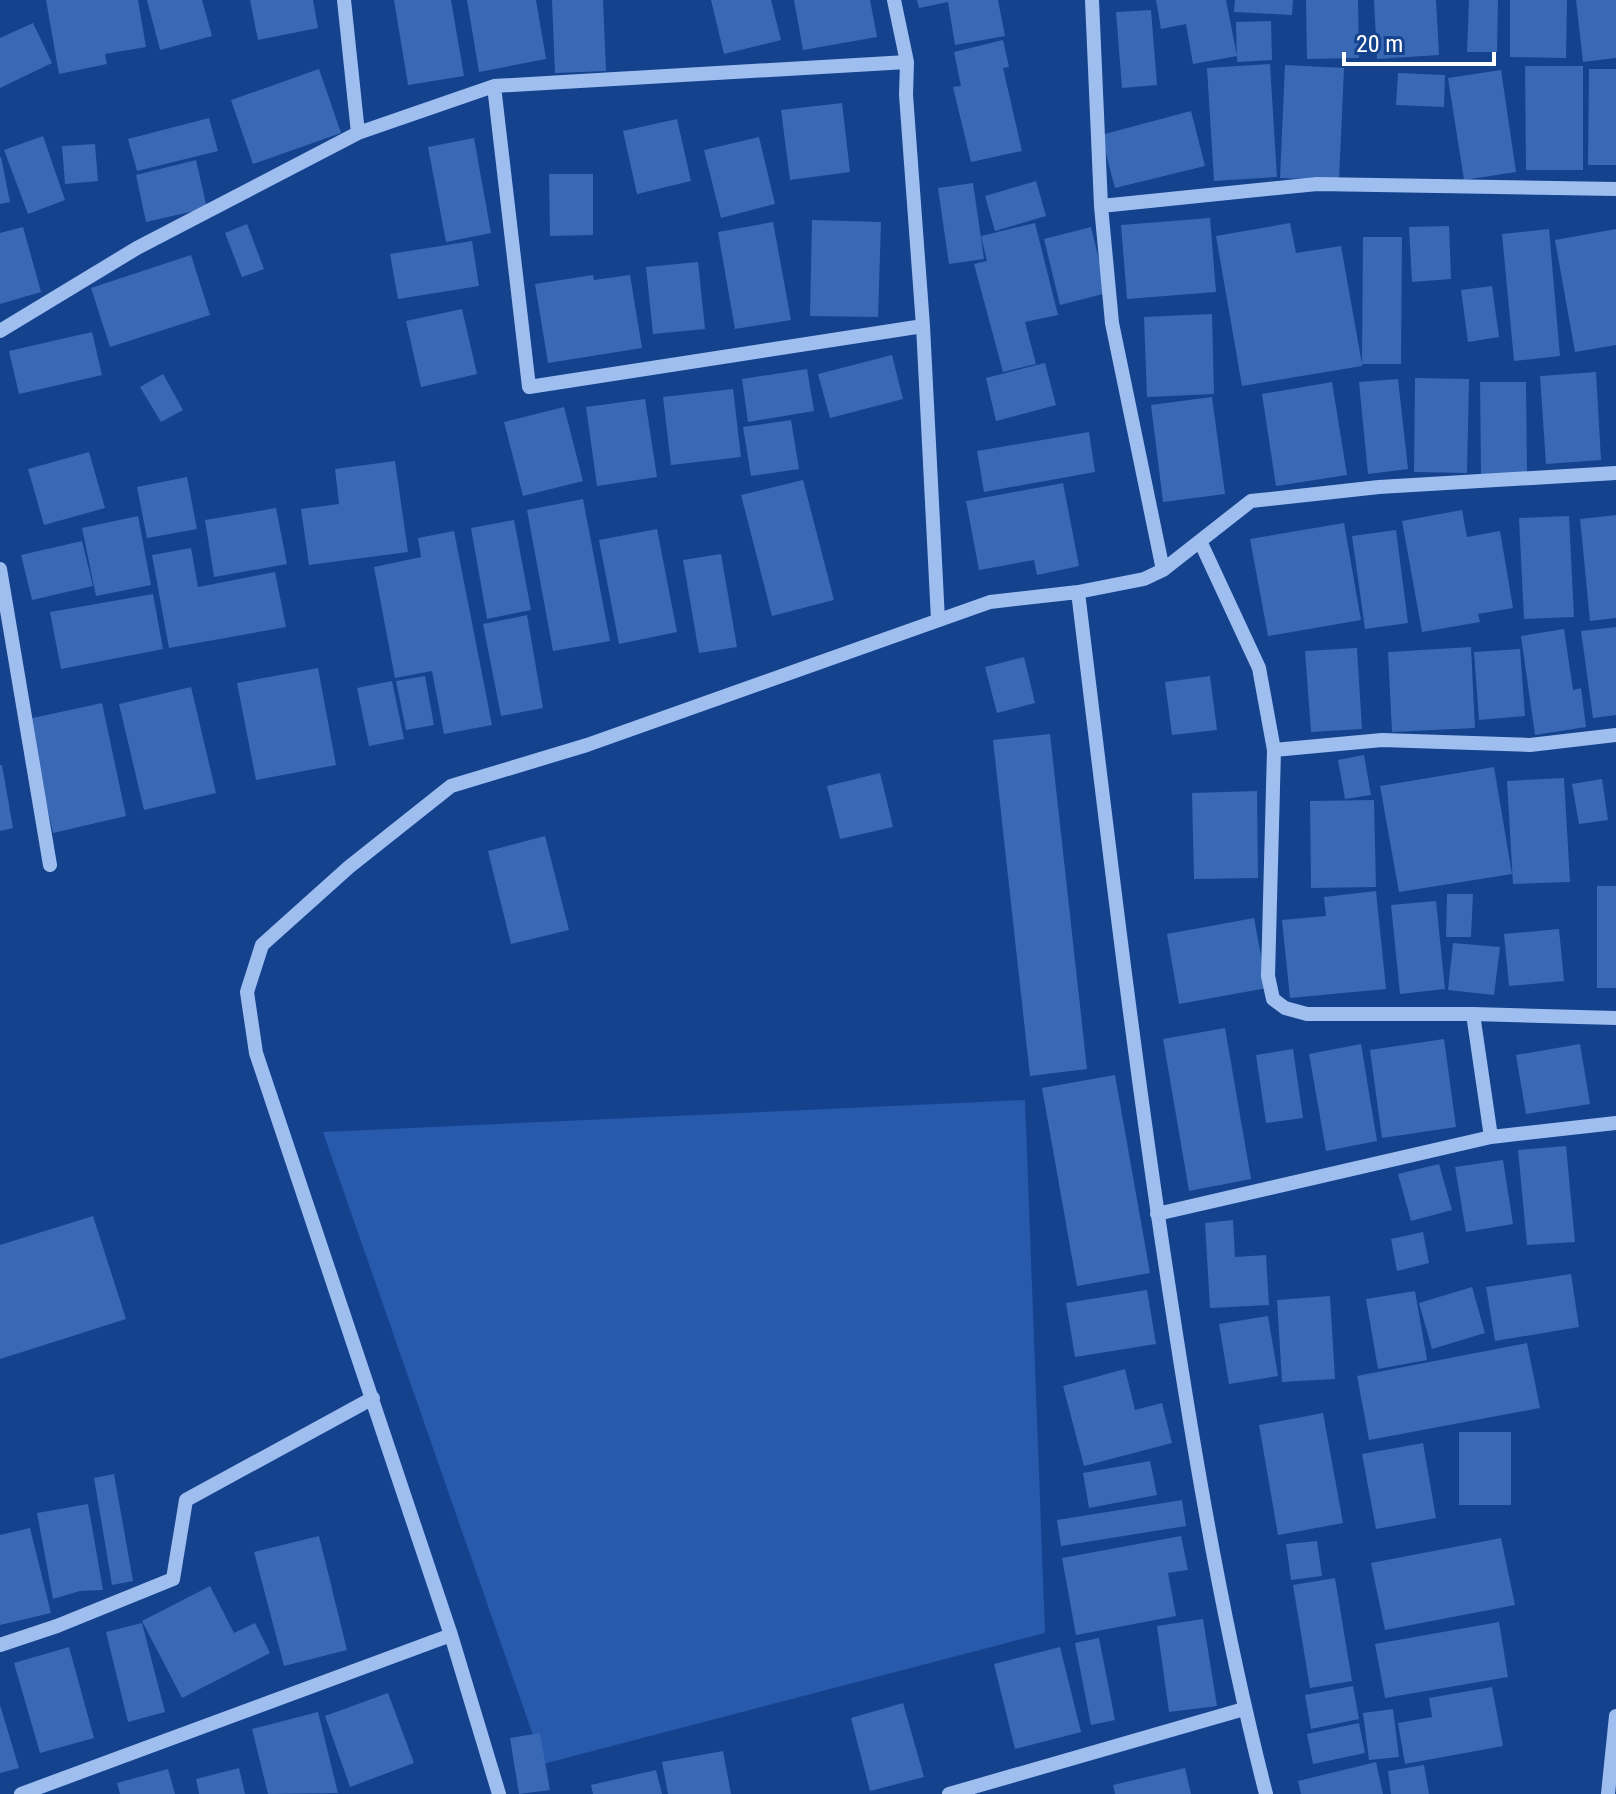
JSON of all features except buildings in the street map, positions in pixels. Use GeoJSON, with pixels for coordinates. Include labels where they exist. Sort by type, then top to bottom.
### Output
{"type":"FeatureCollection","features":[{"type":"Feature","properties":{"kind":"street"},"geometry":{"type":"LineString","coordinates":[[344,0],[358,133]]}},
{"type":"Feature","properties":{"kind":"street"},"geometry":{"type":"LineString","coordinates":[[894,0],[907,62],[906,95],[923,326],[938,620]]}},
{"type":"Feature","properties":{"kind":"street"},"geometry":{"type":"LineString","coordinates":[[1092,0],[1101,206],[1112,323],[1163,570]]}},
{"type":"Feature","properties":{"kind":"street"},"geometry":{"type":"LineString","coordinates":[[0,331],[137,248],[358,133],[494,86],[907,62]]}},
{"type":"Feature","properties":{"kind":"street"},"geometry":{"type":"LineString","coordinates":[[494,86],[529,387],[923,326]]}},
{"type":"Feature","properties":{"kind":"street"},"geometry":{"type":"LineString","coordinates":[[1101,206],[1317,184],[1616,189]]}},
{"type":"Feature","properties":{"kind":"street"},"geometry":{"type":"LineString","coordinates":[[499,1794],[451,1635],[256,1053],[247,992],[262,945],[349,867],[451,786],[587,745],[990,602],[1078,592],[1144,579],[1163,570],[1251,501],[1379,487],[1616,473]]}},
{"type":"Feature","properties":{"kind":"street"},"geometry":{"type":"LineString","coordinates":[[1200,541],[1259,668],[1274,750],[1268,976],[1273,999],[1285,1008],[1307,1014],[1616,1018]]}},
{"type":"Feature","properties":{"kind":"street"},"geometry":{"type":"LineString","coordinates":[[0,569],[50,865]]}},
{"type":"Feature","properties":{"kind":"street"},"geometry":{"type":"LineString","coordinates":[[1078,592],[1122,959],[1191,1433],[1244,1709],[1266,1794]]}},
{"type":"Feature","properties":{"kind":"street"},"geometry":{"type":"LineString","coordinates":[[1274,750],[1382,740],[1530,745],[1616,735]]}},
{"type":"Feature","properties":{"kind":"street"},"geometry":{"type":"LineString","coordinates":[[1473,1014],[1491,1137]]}},
{"type":"Feature","properties":{"kind":"street"},"geometry":{"type":"LineString","coordinates":[[1157,1214],[1491,1137],[1616,1123]]}},
{"type":"Feature","properties":{"kind":"street"},"geometry":{"type":"LineString","coordinates":[[0,1645],[57,1626],[173,1579],[186,1500],[373,1398]]}},
{"type":"Feature","properties":{"kind":"street"},"geometry":{"type":"LineString","coordinates":[[21,1794],[451,1635]]}},
{"type":"Feature","properties":{"kind":"street"},"geometry":{"type":"LineString","coordinates":[[949,1794],[1244,1709]]}},
{"type":"Feature","properties":{"kind":"street"},"geometry":{"type":"LineString","coordinates":[[1608,1794],[1616,1716]]}},
{"type":"Feature","properties":{"kind":"shaded area"},"geometry":{"type":"Polygon","coordinates":[[[1025,1100],[1045,1633],[543,1764],[323,1132],[1025,1100]]]}}]}
